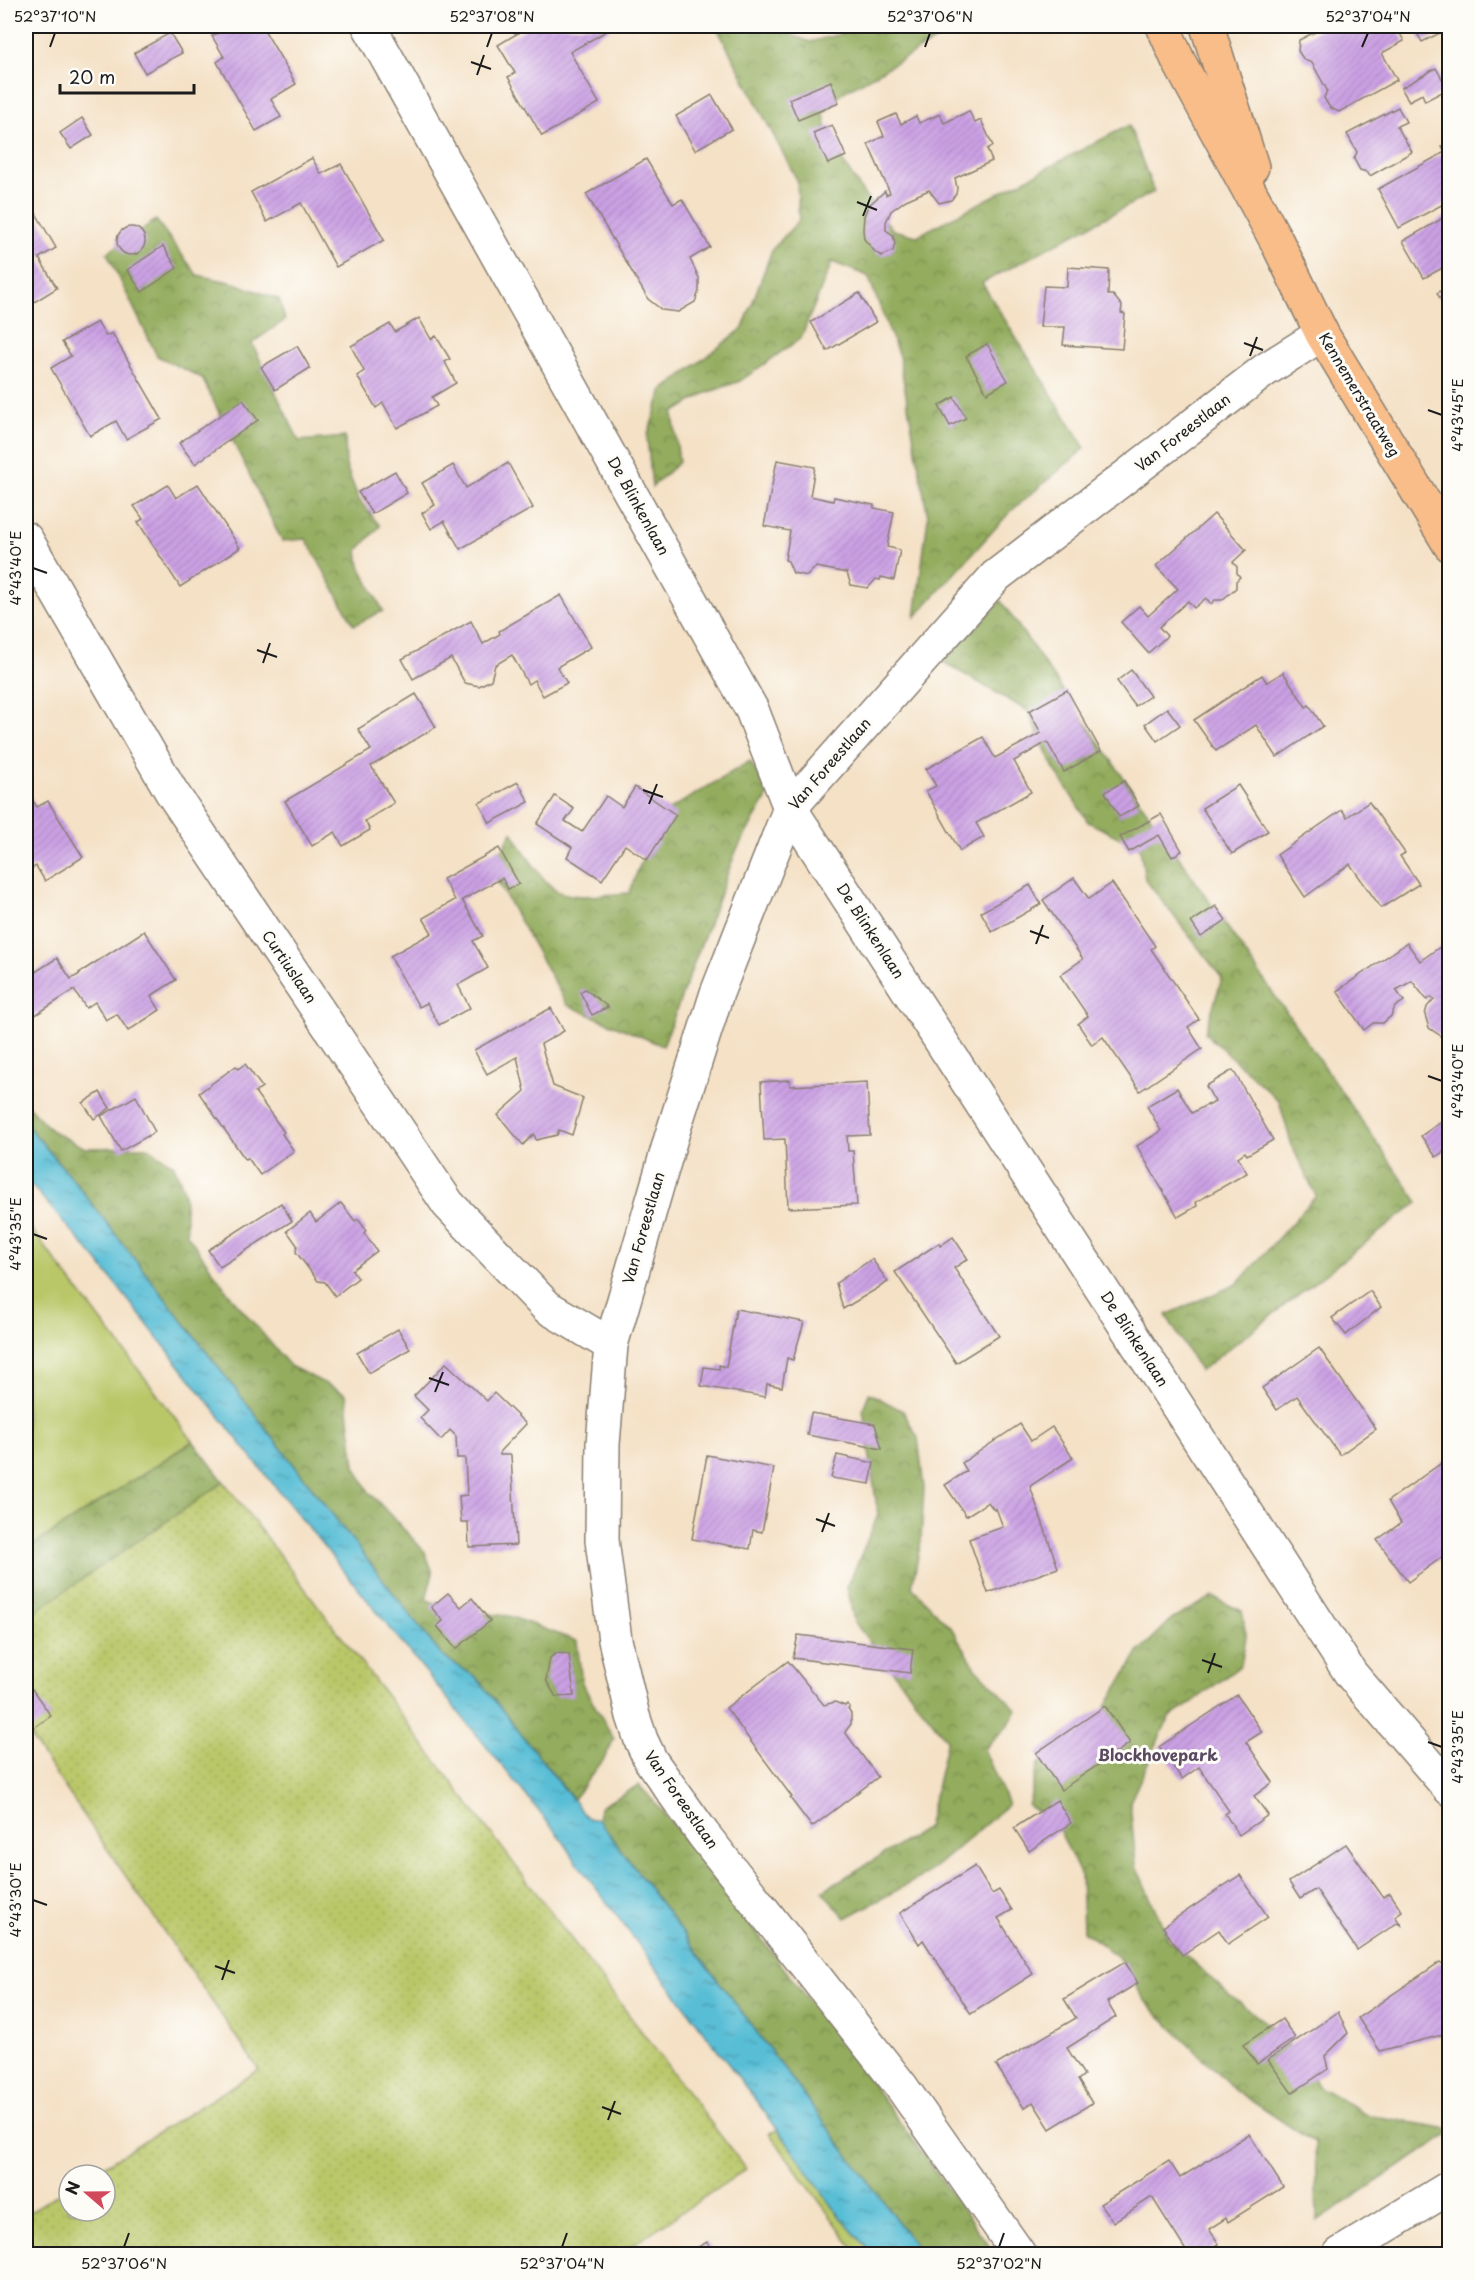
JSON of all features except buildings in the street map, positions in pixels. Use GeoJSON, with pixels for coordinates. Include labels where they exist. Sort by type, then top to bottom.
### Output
{"type":"FeatureCollection","features":[{"type":"Feature","properties":{"kind":"main road","name":"Kennemerstraatweg"},"geometry":{"type":"LineString","coordinates":[[1163,26],[1178,60],[1276,240],[1322,334],[1449,545]]}},
{"type":"Feature","properties":{"kind":"main road","name":"Kennemerstraatweg"},"geometry":{"type":"LineString","coordinates":[[1207,26],[1276,240]]}},
{"type":"Feature","properties":{"kind":"street","name":"De Blinkenlaan"},"geometry":{"type":"LineString","coordinates":[[369,26],[752,710],[790,808],[1352,1674],[1449,1789]]}},
{"type":"Feature","properties":{"kind":"street","name":"Van Foreestlaan"},"geometry":{"type":"LineString","coordinates":[[1019,2254],[901,2086],[703,1834],[651,1761],[641,1740],[615,1640],[602,1540],[603,1444],[611,1345],[650,1206],[717,993],[790,808],[996,576],[1265,370],[1322,334]]}},
{"type":"Feature","properties":{"kind":"street","name":"Curtiuslaan"},"geometry":{"type":"LineString","coordinates":[[26,539],[171,792],[448,1204],[547,1307],[611,1345]]}},
{"type":"Feature","properties":{"kind":"street"},"geometry":{"type":"LineString","coordinates":[[1340,2254],[1449,2187]]}},
{"type":"Feature","properties":{"kind":"green space"},"geometry":{"type":"Polygon","coordinates":[[[716,26],[785,26],[789,34],[810,42],[869,26],[954,26],[954,30],[842,93],[824,113],[828,138],[865,196],[893,230],[917,236],[1129,125],[1154,192],[982,283],[1085,448],[1010,512],[915,617],[928,517],[899,356],[868,276],[832,262],[801,338],[740,381],[704,394],[673,413],[679,462],[652,487],[647,437],[662,391],[743,328],[772,250],[799,220],[797,180],[716,26]]]}},
{"type":"Feature","properties":{"kind":"green space"},"geometry":{"type":"Polygon","coordinates":[[[156,220],[197,275],[234,283],[279,299],[285,320],[252,343],[299,441],[345,437],[346,466],[359,500],[380,526],[358,550],[360,566],[383,611],[354,625],[306,539],[282,541],[202,378],[157,356],[107,253],[156,220]]]}},
{"type":"Feature","properties":{"kind":"green space"},"geometry":{"type":"Polygon","coordinates":[[[1001,601],[1418,1202],[1200,1371],[1166,1315],[1237,1284],[1316,1196],[1292,1146],[1279,1101],[1205,1033],[1222,978],[1145,879],[1140,848],[1088,822],[1053,767],[1028,711],[943,662],[1001,601]]]}},
{"type":"Feature","properties":{"kind":"green space"},"geometry":{"type":"Polygon","coordinates":[[[750,761],[769,794],[736,851],[663,1046],[567,1005],[491,870],[512,832],[548,884],[561,893],[580,896],[629,893],[659,816],[750,761]]]}},
{"type":"Feature","properties":{"kind":"green space"},"geometry":{"type":"Polygon","coordinates":[[[26,1104],[52,1131],[85,1148],[147,1147],[174,1165],[184,1191],[187,1234],[229,1294],[290,1366],[346,1394],[355,1466],[369,1492],[425,1552],[433,1573],[426,1599],[448,1610],[509,1616],[577,1641],[582,1683],[614,1739],[604,1759],[573,1799],[476,1677],[442,1656],[75,1182],[26,1124],[26,1104]]]}},
{"type":"Feature","properties":{"kind":"green space"},"geometry":{"type":"Polygon","coordinates":[[[26,1222],[193,1441],[26,1550],[26,1222]]]}},
{"type":"Feature","properties":{"kind":"green space"},"geometry":{"type":"Polygon","coordinates":[[[869,1393],[903,1411],[918,1438],[924,1488],[921,1541],[912,1587],[952,1629],[976,1668],[1017,1710],[1009,1724],[984,1749],[1008,1805],[927,1874],[846,1918],[822,1891],[927,1828],[947,1740],[854,1622],[847,1587],[878,1515],[863,1409],[869,1393]]]}},
{"type":"Feature","properties":{"kind":"green space"},"geometry":{"type":"Polygon","coordinates":[[[193,1441],[224,1482],[26,1618],[26,1550],[193,1441]]]}},
{"type":"Feature","properties":{"kind":"green space"},"geometry":{"type":"Polygon","coordinates":[[[224,1482],[746,2169],[619,2254],[26,2254],[26,2214],[57,2195],[57,2223],[117,2223],[117,2163],[108,2163],[259,2070],[26,1731],[26,1618],[224,1482]]]}},
{"type":"Feature","properties":{"kind":"green space"},"geometry":{"type":"Polygon","coordinates":[[[1212,1597],[1242,1611],[1246,1637],[1241,1665],[1189,1705],[1169,1717],[1130,1802],[1136,1866],[1169,1940],[1228,1994],[1281,2034],[1319,2087],[1368,2115],[1449,2129],[1449,2134],[1317,2221],[1315,2143],[1236,2091],[1146,2002],[1117,1956],[1083,1931],[1081,1876],[1055,1821],[1028,1806],[1038,1764],[1076,1748],[1108,1703],[1137,1654],[1171,1620],[1212,1597]]]}},
{"type":"Feature","properties":{"kind":"green space"},"geometry":{"type":"Polygon","coordinates":[[[639,1785],[661,1809],[848,2051],[995,2254],[922,2254],[598,1819],[600,1807],[639,1785]]]}},
{"type":"Feature","properties":{"kind":"green space"},"geometry":{"type":"Polygon","coordinates":[[[778,2130],[841,2218],[872,2254],[858,2254],[769,2133],[778,2130]]]}},
{"type":"Feature","properties":{"kind":"water"},"geometry":{"type":"Polygon","coordinates":[[[26,1124],[75,1182],[442,1656],[476,1677],[588,1819],[598,1819],[922,2254],[872,2254],[841,2218],[563,1841],[252,1458],[96,1259],[26,1179],[26,1124]]]}},
{"type":"Feature","properties":{"kind":"district","name":"Blockhovepark"},"geometry":{"type":"Point","coordinates":[1158,1755]}}]}
